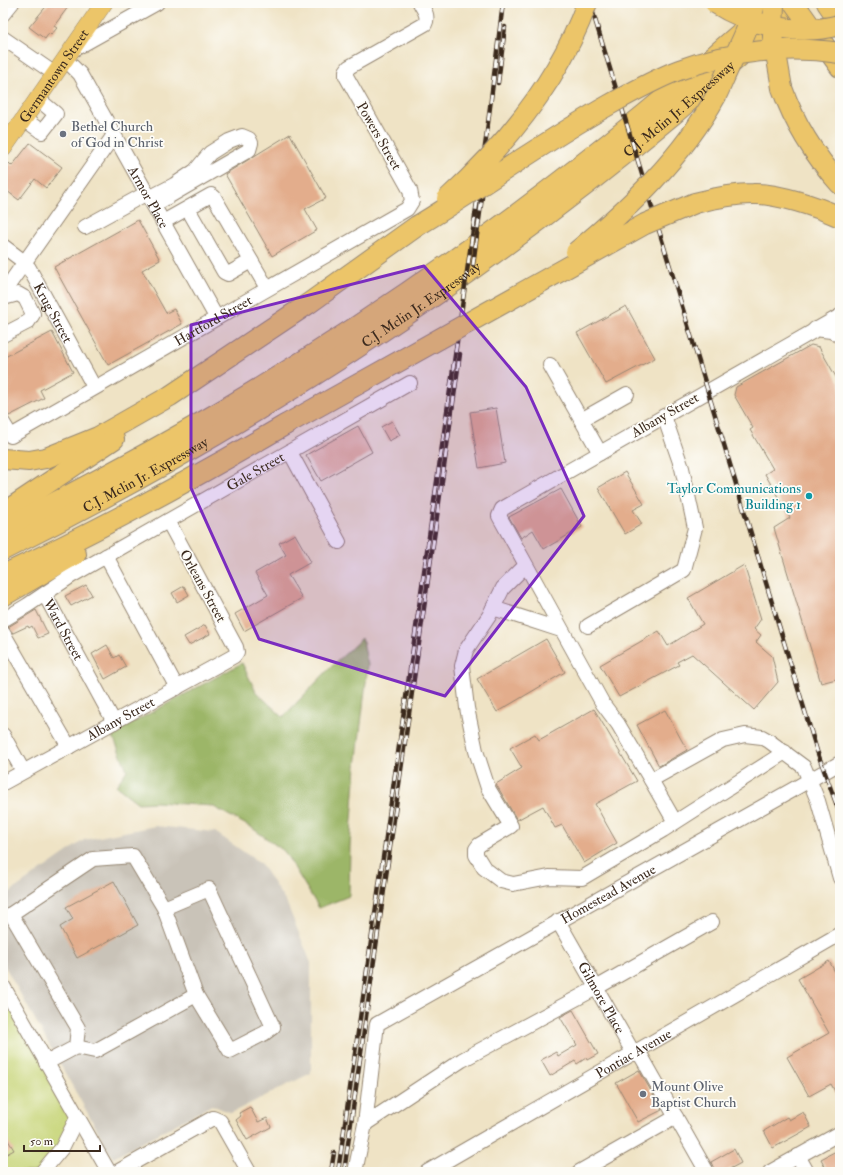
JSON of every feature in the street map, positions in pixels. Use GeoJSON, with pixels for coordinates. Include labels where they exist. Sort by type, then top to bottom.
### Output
{"type":"FeatureCollection","features":[{"type":"Feature","properties":{"kind":"highway"},"geometry":{"type":"LineString","coordinates":[[418,226],[484,161],[530,106],[566,51],[587,3]]}},
{"type":"Feature","properties":{"kind":"highway"},"geometry":{"type":"LineString","coordinates":[[715,3],[738,15],[761,24],[778,27],[814,29],[840,25]]}},
{"type":"Feature","properties":{"kind":"highway"},"geometry":{"type":"LineString","coordinates":[[513,298],[576,253],[628,208],[666,167],[697,126],[716,96],[745,33],[755,3]]}},
{"type":"Feature","properties":{"kind":"highway"},"geometry":{"type":"LineString","coordinates":[[774,3],[772,36],[782,88],[795,121],[834,177]]}},
{"type":"Feature","properties":{"kind":"highway","name":"C.J. Mclin Jr. Expressway"},"geometry":{"type":"LineString","coordinates":[[3,529],[86,487],[226,408],[293,367],[435,274],[630,127],[723,49],[774,3]]}},
{"type":"Feature","properties":{"kind":"highway"},"geometry":{"type":"LineString","coordinates":[[794,3],[840,67]]}},
{"type":"Feature","properties":{"kind":"highway","name":"C.J. Mclin Jr. Expressway"},"geometry":{"type":"LineString","coordinates":[[3,550],[161,466],[256,411],[388,326],[493,253],[620,157],[695,96],[799,3]]}},
{"type":"Feature","properties":{"kind":"highway"},"geometry":{"type":"LineString","coordinates":[[3,459],[29,461],[55,454],[98,437],[170,396],[308,304],[418,226],[475,191],[568,128],[636,90],[679,70],[717,59],[746,53],[804,49],[840,53]]}},
{"type":"Feature","properties":{"kind":"highway"},"geometry":{"type":"LineString","coordinates":[[3,575],[61,548],[160,497],[285,425],[645,224],[695,203],[734,194],[755,193],[831,213]]}},
{"type":"Feature","properties":{"kind":"highway"},"geometry":{"type":"LineString","coordinates":[[3,513],[107,445],[170,396]]}},
{"type":"Feature","properties":{"kind":"highway"},"geometry":{"type":"LineString","coordinates":[[3,596],[113,532],[160,497]]}},
{"type":"Feature","properties":{"kind":"main road","name":"Germantown Street"},"geometry":{"type":"LineString","coordinates":[[3,149],[104,3]]}},
{"type":"Feature","properties":{"kind":"street"},"geometry":{"type":"LineString","coordinates":[[3,14],[12,3]]}},
{"type":"Feature","properties":{"kind":"street"},"geometry":{"type":"LineString","coordinates":[[68,55],[157,3]]}},
{"type":"Feature","properties":{"kind":"street","name":"Powers Street"},"geometry":{"type":"LineString","coordinates":[[412,201],[410,190],[346,76],[346,70],[425,24],[427,14],[420,3]]}},
{"type":"Feature","properties":{"kind":"street"},"geometry":{"type":"LineString","coordinates":[[3,38],[55,74]]}},
{"type":"Feature","properties":{"kind":"street","name":"Armor Place"},"geometry":{"type":"LineString","coordinates":[[68,55],[216,317]]}},
{"type":"Feature","properties":{"kind":"street"},"geometry":{"type":"LineString","coordinates":[[24,119],[42,132],[56,114],[38,99]]}},
{"type":"Feature","properties":{"kind":"street"},"geometry":{"type":"LineString","coordinates":[[37,283],[18,294],[7,298],[3,294],[23,262],[114,135]]}},
{"type":"Feature","properties":{"kind":"street"},"geometry":{"type":"LineString","coordinates":[[85,227],[150,199],[249,150],[251,143],[249,139],[242,136],[230,141],[210,153],[195,170],[174,185],[150,199]]}},
{"type":"Feature","properties":{"kind":"street"},"geometry":{"type":"LineString","coordinates":[[163,222],[211,196],[214,197],[267,288]]}},
{"type":"Feature","properties":{"kind":"street","name":"Hartford Street"},"geometry":{"type":"LineString","coordinates":[[3,424],[12,436],[94,387],[407,209],[412,201]]}},
{"type":"Feature","properties":{"kind":"street"},"geometry":{"type":"LineString","coordinates":[[188,209],[224,272],[228,274],[251,261]]}},
{"type":"Feature","properties":{"kind":"street","name":"Krug Street"},"geometry":{"type":"LineString","coordinates":[[3,246],[23,262],[37,283],[94,387]]}},
{"type":"Feature","properties":{"kind":"street"},"geometry":{"type":"LineString","coordinates":[[18,294],[25,298],[33,314]]}},
{"type":"Feature","properties":{"kind":"street"},"geometry":{"type":"LineString","coordinates":[[3,335],[28,322],[33,314],[49,305]]}},
{"type":"Feature","properties":{"kind":"street","name":"Albany Street"},"geometry":{"type":"LineString","coordinates":[[525,566],[500,521],[499,516],[502,509],[840,316]]}},
{"type":"Feature","properties":{"kind":"street"},"geometry":{"type":"LineString","coordinates":[[815,330],[831,331],[840,336]]}},
{"type":"Feature","properties":{"kind":"street"},"geometry":{"type":"LineString","coordinates":[[550,365],[600,453]]}},
{"type":"Feature","properties":{"kind":"street","name":"Gale Street"},"geometry":{"type":"LineString","coordinates":[[103,558],[410,383]]}},
{"type":"Feature","properties":{"kind":"street"},"geometry":{"type":"LineString","coordinates":[[581,420],[627,394]]}},
{"type":"Feature","properties":{"kind":"street"},"geometry":{"type":"LineString","coordinates":[[588,626],[684,570],[695,528],[682,468],[664,416]]}},
{"type":"Feature","properties":{"kind":"street"},"geometry":{"type":"LineString","coordinates":[[290,452],[339,542]]}},
{"type":"Feature","properties":{"kind":"street","name":"Orleans Street"},"geometry":{"type":"LineString","coordinates":[[168,521],[236,647],[237,652]]}},
{"type":"Feature","properties":{"kind":"street"},"geometry":{"type":"LineString","coordinates":[[103,558],[177,688]]}},
{"type":"Feature","properties":{"kind":"street","name":"Ward Street"},"geometry":{"type":"LineString","coordinates":[[103,558],[71,576],[45,595],[114,722]]}},
{"type":"Feature","properties":{"kind":"street"},"geometry":{"type":"LineString","coordinates":[[674,822],[618,724],[603,704],[525,566],[503,588],[493,608],[466,650],[462,666],[467,708],[476,752],[488,788],[511,826],[479,845],[476,849],[476,855],[484,868],[501,881],[513,884],[549,876],[582,878],[674,822],[785,752]]}},
{"type":"Feature","properties":{"kind":"street"},"geometry":{"type":"LineString","coordinates":[[3,620],[45,595]]}},
{"type":"Feature","properties":{"kind":"street"},"geometry":{"type":"LineString","coordinates":[[493,608],[561,630]]}},
{"type":"Feature","properties":{"kind":"street"},"geometry":{"type":"LineString","coordinates":[[3,633],[69,747]]}},
{"type":"Feature","properties":{"kind":"street","name":"Albany Street"},"geometry":{"type":"LineString","coordinates":[[3,782],[177,688],[234,656],[237,652]]}},
{"type":"Feature","properties":{"kind":"street"},"geometry":{"type":"LineString","coordinates":[[3,735],[23,771]]}},
{"type":"Feature","properties":{"kind":"street"},"geometry":{"type":"LineString","coordinates":[[651,780],[723,740],[744,735],[762,738],[785,752],[804,767],[810,778],[818,801],[840,878]]}},
{"type":"Feature","properties":{"kind":"street","name":"Homestead Avenue"},"geometry":{"type":"LineString","coordinates":[[365,1124],[376,1024],[810,778],[840,763]]}},
{"type":"Feature","properties":{"kind":"street"},"geometry":{"type":"LineString","coordinates":[[76,1047],[78,1028],[11,914],[93,859],[133,856],[164,908],[196,995],[230,1051],[265,1033],[273,1027],[209,889],[164,908]]}},
{"type":"Feature","properties":{"kind":"street","name":"Gilmore Place"},"geometry":{"type":"LineString","coordinates":[[558,921],[634,1054],[640,1054],[707,1172]]}},
{"type":"Feature","properties":{"kind":"street"},"geometry":{"type":"LineString","coordinates":[[355,1172],[365,1124],[462,1060],[596,988],[712,922]]}},
{"type":"Feature","properties":{"kind":"street","name":"Pontiac Avenue"},"geometry":{"type":"LineString","coordinates":[[427,1172],[840,934]]}},
{"type":"Feature","properties":{"kind":"street"},"geometry":{"type":"LineString","coordinates":[[3,986],[109,1172]]}},
{"type":"Feature","properties":{"kind":"street"},"geometry":{"type":"LineString","coordinates":[[46,1063],[76,1047],[95,1051],[196,995]]}},
{"type":"Feature","properties":{"kind":"street"},"geometry":{"type":"LineString","coordinates":[[579,1172],[676,1117]]}},
{"type":"Feature","properties":{"kind":"street"},"geometry":{"type":"LineString","coordinates":[[42,1172],[62,1148],[78,1118]]}},
{"type":"Feature","properties":{"kind":"street"},"geometry":{"type":"LineString","coordinates":[[117,1172],[210,1119],[215,1118],[220,1121],[249,1172]]}},
{"type":"Feature","properties":{"kind":"street"},"geometry":{"type":"LineString","coordinates":[[770,1172],[840,1133]]}},
{"type":"Feature","properties":{"kind":"street"},"geometry":{"type":"LineString","coordinates":[[798,1156],[807,1172]]}},
{"type":"Feature","properties":{"kind":"highlighted area"},"geometry":{"type":"Polygon","coordinates":[[[424,266],[526,387],[584,516],[445,696],[259,639],[191,488],[191,325],[424,266]]]}},
{"type":"Feature","properties":{"kind":"shaded area"},"geometry":{"type":"Polygon","coordinates":[[[155,826],[215,832],[261,864],[287,904],[311,963],[311,1073],[231,1113],[212,1105],[113,1158],[3,963],[3,897],[84,840],[155,826]]]}},
{"type":"Feature","properties":{"kind":"green space"},"geometry":{"type":"Polygon","coordinates":[[[362,638],[368,665],[356,766],[350,846],[349,896],[319,908],[284,851],[252,828],[212,806],[156,802],[138,803],[116,786],[127,770],[112,734],[242,663],[256,692],[283,717],[330,668],[362,638]]]}},
{"type":"Feature","properties":{"kind":"green space"},"geometry":{"type":"Polygon","coordinates":[[[3,986],[77,1118],[42,1172],[3,1172],[3,986]]]}},
{"type":"Feature","properties":{"kind":"building"},"geometry":{"type":"Polygon","coordinates":[[[49,3],[71,3],[54,26],[57,28],[51,35],[49,33],[45,39],[29,27],[49,3]]]}},
{"type":"Feature","properties":{"kind":"building"},"geometry":{"type":"Polygon","coordinates":[[[290,134],[326,198],[305,209],[317,230],[272,256],[225,174],[290,134]]]}},
{"type":"Feature","properties":{"kind":"building"},"geometry":{"type":"Polygon","coordinates":[[[30,143],[62,167],[46,188],[35,179],[19,200],[3,188],[3,170],[9,163],[12,166],[30,143]]]}},
{"type":"Feature","properties":{"kind":"building"},"geometry":{"type":"Polygon","coordinates":[[[138,220],[160,260],[142,270],[166,313],[174,309],[182,324],[108,365],[54,267],[138,220]]]}},
{"type":"Feature","properties":{"kind":"building"},"geometry":{"type":"Polygon","coordinates":[[[626,306],[655,358],[606,384],[577,333],[626,306]]]}},
{"type":"Feature","properties":{"kind":"building"},"geometry":{"type":"Polygon","coordinates":[[[52,332],[73,372],[40,390],[44,398],[9,416],[3,405],[3,358],[52,332]]]}},
{"type":"Feature","properties":{"kind":"building","name":"Taylor Communications Building 1"},"geometry":{"type":"Polygon","coordinates":[[[811,345],[819,347],[840,384],[840,678],[821,683],[774,528],[790,518],[765,474],[773,469],[750,430],[753,428],[734,395],[736,387],[811,345]]]}},
{"type":"Feature","properties":{"kind":"building"},"geometry":{"type":"Polygon","coordinates":[[[496,408],[505,463],[479,468],[470,412],[496,408]]]}},
{"type":"Feature","properties":{"kind":"building"},"geometry":{"type":"Polygon","coordinates":[[[392,421],[400,435],[389,441],[381,427],[392,421]]]}},
{"type":"Feature","properties":{"kind":"building"},"geometry":{"type":"Polygon","coordinates":[[[358,426],[372,452],[321,481],[306,455],[358,426]]]}},
{"type":"Feature","properties":{"kind":"building"},"geometry":{"type":"Polygon","coordinates":[[[625,472],[644,504],[633,510],[642,524],[625,534],[598,488],[625,472]]]}},
{"type":"Feature","properties":{"kind":"building"},"geometry":{"type":"Polygon","coordinates":[[[561,489],[582,527],[544,549],[533,530],[521,538],[509,517],[561,489]]]}},
{"type":"Feature","properties":{"kind":"building"},"geometry":{"type":"Polygon","coordinates":[[[295,534],[311,562],[288,575],[302,598],[244,631],[235,614],[268,595],[255,573],[286,555],[279,543],[295,534]]]}},
{"type":"Feature","properties":{"kind":"building"},"geometry":{"type":"Polygon","coordinates":[[[744,565],[761,619],[754,629],[761,635],[756,642],[772,656],[778,682],[754,710],[692,654],[677,662],[679,665],[619,697],[600,665],[659,631],[668,646],[703,624],[688,598],[744,565]]]}},
{"type":"Feature","properties":{"kind":"building"},"geometry":{"type":"Polygon","coordinates":[[[86,585],[92,595],[71,606],[65,596],[86,585]]]}},
{"type":"Feature","properties":{"kind":"building"},"geometry":{"type":"Polygon","coordinates":[[[184,586],[189,595],[177,602],[172,593],[184,586]]]}},
{"type":"Feature","properties":{"kind":"building"},"geometry":{"type":"Polygon","coordinates":[[[36,610],[48,634],[38,638],[32,626],[29,628],[28,626],[13,633],[8,627],[36,610]]]}},
{"type":"Feature","properties":{"kind":"building"},"geometry":{"type":"Polygon","coordinates":[[[205,625],[210,634],[189,645],[184,637],[205,625]]]}},
{"type":"Feature","properties":{"kind":"building"},"geometry":{"type":"Polygon","coordinates":[[[546,639],[565,672],[497,712],[477,679],[546,639]]]}},
{"type":"Feature","properties":{"kind":"building"},"geometry":{"type":"Polygon","coordinates":[[[107,645],[114,658],[119,655],[126,667],[105,679],[92,654],[107,645]]]}},
{"type":"Feature","properties":{"kind":"building"},"geometry":{"type":"Polygon","coordinates":[[[594,709],[637,781],[595,804],[617,843],[584,863],[562,825],[555,828],[543,806],[517,820],[496,784],[522,768],[510,748],[535,734],[539,740],[594,709]]]}},
{"type":"Feature","properties":{"kind":"building"},"geometry":{"type":"Polygon","coordinates":[[[665,710],[687,750],[659,766],[637,725],[665,710]]]}},
{"type":"Feature","properties":{"kind":"building"},"geometry":{"type":"Polygon","coordinates":[[[114,881],[138,925],[77,958],[60,927],[73,919],[66,907],[114,881]]]}},
{"type":"Feature","properties":{"kind":"building"},"geometry":{"type":"Polygon","coordinates":[[[829,961],[840,981],[840,1101],[831,1084],[809,1096],[787,1057],[829,1033],[798,979],[829,961]]]}},
{"type":"Feature","properties":{"kind":"building"},"geometry":{"type":"Polygon","coordinates":[[[573,1010],[598,1054],[587,1060],[586,1058],[577,1064],[575,1061],[550,1076],[541,1060],[556,1052],[558,1056],[577,1045],[560,1017],[573,1010]]]}},
{"type":"Feature","properties":{"kind":"building"},"geometry":{"type":"Polygon","coordinates":[[[639,1070],[662,1110],[638,1122],[616,1083],[639,1070]]]}},
{"type":"Feature","properties":{"kind":"building"},"geometry":{"type":"Polygon","coordinates":[[[250,1107],[258,1122],[267,1118],[271,1127],[247,1140],[236,1120],[241,1116],[239,1113],[250,1107]]]}},
{"type":"Feature","properties":{"kind":"building"},"geometry":{"type":"Polygon","coordinates":[[[803,1112],[811,1127],[773,1148],[764,1131],[787,1117],[789,1120],[803,1112]]]}},
{"type":"Feature","properties":{"kind":"building"},"geometry":{"type":"Polygon","coordinates":[[[3,1132],[14,1150],[3,1156],[3,1132]]]}},
{"type":"Feature","properties":{"kind":"building"},"geometry":{"type":"Polygon","coordinates":[[[734,1149],[741,1163],[724,1172],[715,1172],[711,1162],[734,1149]]]}},
{"type":"Feature","properties":{"kind":"building"},"geometry":{"type":"Polygon","coordinates":[[[840,1149],[840,1172],[828,1172],[821,1159],[840,1149]]]}},
{"type":"Feature","properties":{"kind":"railway"},"geometry":{"type":"LineString","coordinates":[[338,1172],[486,139],[503,3]]}},
{"type":"Feature","properties":{"kind":"railway"},"geometry":{"type":"LineString","coordinates":[[590,3],[817,751],[840,814]]}},
{"type":"Feature","properties":{"kind":"railway"},"geometry":{"type":"LineString","coordinates":[[498,83],[505,27]]}},
{"type":"Feature","properties":{"kind":"railway"},"geometry":{"type":"LineString","coordinates":[[473,265],[483,190]]}},
{"type":"Feature","properties":{"kind":"railway"},"geometry":{"type":"LineString","coordinates":[[344,1172],[460,354]]}},
{"type":"Feature","properties":{"kind":"railway"},"geometry":{"type":"LineString","coordinates":[[331,1172],[334,1153]]}},
{"type":"Feature","properties":{"kind":"place","name":"Bethel Church of God in Christ"},"geometry":{"type":"Point","coordinates":[63,134]}},
{"type":"Feature","properties":{"kind":"place","name":"Taylor Communications Building 1"},"geometry":{"type":"Point","coordinates":[809,496]}},
{"type":"Feature","properties":{"kind":"place","name":"Mount Olive Baptist Church"},"geometry":{"type":"Point","coordinates":[643,1094]}}]}
